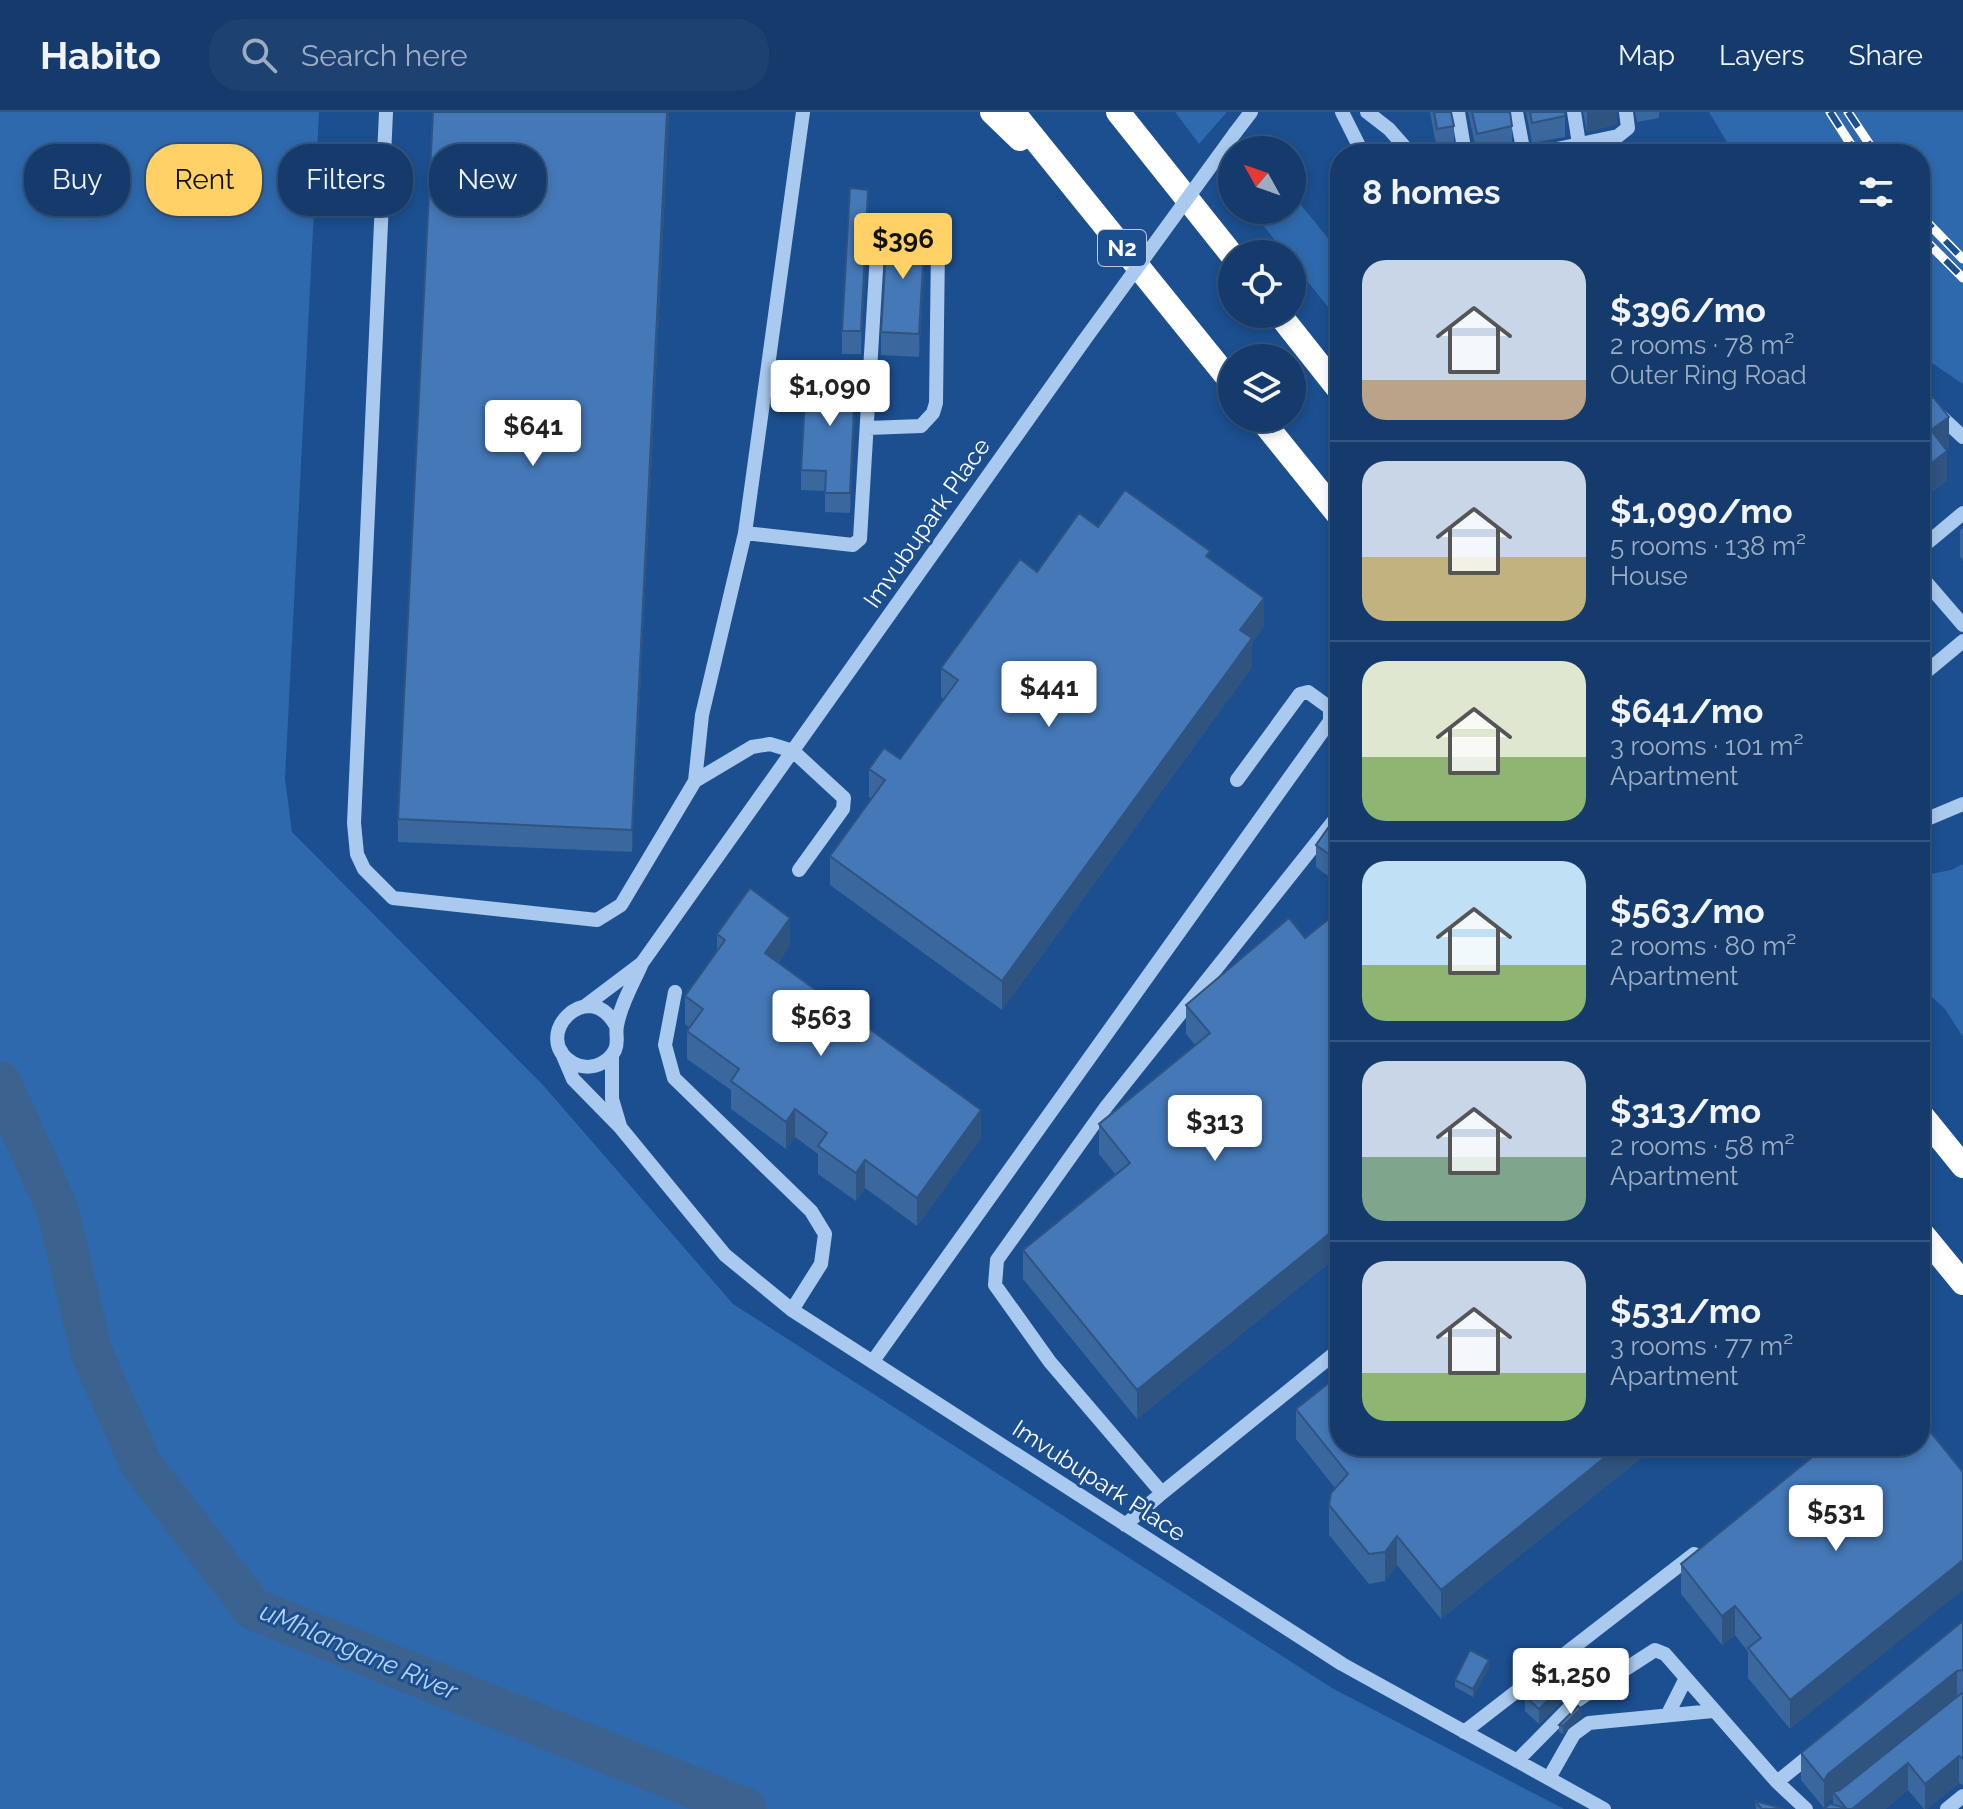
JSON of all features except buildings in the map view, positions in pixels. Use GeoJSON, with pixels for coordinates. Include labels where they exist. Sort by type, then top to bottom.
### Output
{"type":"FeatureCollection","features":[{"type":"Feature","properties":{"kind":"highway"},"geometry":{"type":"LineString","coordinates":[[992,112],[1088,205]]}},
{"type":"Feature","properties":{"kind":"highway","name":"N2"},"geometry":{"type":"LineString","coordinates":[[1013,112],[1218,366]]}},
{"type":"Feature","properties":{"kind":"highway"},"geometry":{"type":"LineString","coordinates":[[1118,112],[1220,240]]}},
{"type":"Feature","properties":{"kind":"highway"},"geometry":{"type":"LineString","coordinates":[[1290,328],[1330,378]]}},
{"type":"Feature","properties":{"kind":"highway"},"geometry":{"type":"LineString","coordinates":[[1271,432],[1330,505]]}},
{"type":"Feature","properties":{"kind":"highway"},"geometry":{"type":"LineString","coordinates":[[1930,1125],[1963,1166]]}},
{"type":"Feature","properties":{"kind":"highway"},"geometry":{"type":"LineString","coordinates":[[1930,1243],[1963,1283]]}},
{"type":"Feature","properties":{"kind":"lane"},"geometry":{"type":"LineString","coordinates":[[386,112],[354,823],[357,854],[364,869],[393,898],[597,920],[621,905],[695,781],[702,715],[745,533],[803,112]]}},
{"type":"Feature","properties":{"kind":"lane","name":"Imvubupark Place"},"geometry":{"type":"LineString","coordinates":[[620,1127],[612,1099],[612,1055],[616,1046],[616,1026],[642,963],[1083,342],[1251,112]]}},
{"type":"Feature","properties":{"kind":"lane"},"geometry":{"type":"LineString","coordinates":[[1342,112],[1358,144]]}},
{"type":"Feature","properties":{"kind":"lane"},"geometry":{"type":"LineString","coordinates":[[1367,112],[1402,144]]}},
{"type":"Feature","properties":{"kind":"lane"},"geometry":{"type":"LineString","coordinates":[[1458,112],[1463,144]]}},
{"type":"Feature","properties":{"kind":"lane"},"geometry":{"type":"LineString","coordinates":[[1516,112],[1522,144]]}},
{"type":"Feature","properties":{"kind":"lane"},"geometry":{"type":"LineString","coordinates":[[1574,112],[1579,144],[1623,133],[1629,124],[1626,112]]}},
{"type":"Feature","properties":{"kind":"lane"},"geometry":{"type":"LineString","coordinates":[[745,533],[857,542],[862,534],[877,253],[891,233],[929,237],[938,247],[936,403],[933,413],[921,426],[868,428]]}},
{"type":"Feature","properties":{"kind":"lane"},"geometry":{"type":"LineString","coordinates":[[1930,406],[1963,437]]}},
{"type":"Feature","properties":{"kind":"lane"},"geometry":{"type":"LineString","coordinates":[[1930,541],[1963,513]]}},
{"type":"Feature","properties":{"kind":"lane"},"geometry":{"type":"LineString","coordinates":[[1930,587],[1963,625]]}},
{"type":"Feature","properties":{"kind":"lane"},"geometry":{"type":"LineString","coordinates":[[1930,669],[1963,641]]}},
{"type":"Feature","properties":{"kind":"lane"},"geometry":{"type":"LineString","coordinates":[[873,1361],[1330,721],[1330,708],[1308,692],[1300,694],[1237,780]]}},
{"type":"Feature","properties":{"kind":"lane"},"geometry":{"type":"LineString","coordinates":[[695,781],[752,747],[770,744],[793,751],[841,794],[844,804],[799,870]]}},
{"type":"Feature","properties":{"kind":"lane"},"geometry":{"type":"LineString","coordinates":[[1930,818],[1963,804]]}},
{"type":"Feature","properties":{"kind":"lane"},"geometry":{"type":"LineString","coordinates":[[1162,1493],[1050,1362],[995,1285],[997,1260],[1106,1107],[1330,826]]}},
{"type":"Feature","properties":{"kind":"lane","name":"Imvubupark Place"},"geometry":{"type":"LineString","coordinates":[[642,963],[585,1006],[567,1014],[558,1032],[561,1051],[573,1079],[620,1127],[725,1255],[792,1310],[1342,1664],[1604,1809]]}},
{"type":"Feature","properties":{"kind":"lane"},"geometry":{"type":"LineString","coordinates":[[675,992],[665,1045],[674,1078],[811,1211],[825,1234],[821,1264],[792,1310]]}},
{"type":"Feature","properties":{"kind":"lane"},"geometry":{"type":"LineString","coordinates":[[585,1006],[604,1011],[616,1026]]}},
{"type":"Feature","properties":{"kind":"lane"},"geometry":{"type":"LineString","coordinates":[[561,1051],[576,1065],[585,1067],[604,1062],[612,1055]]}},
{"type":"Feature","properties":{"kind":"lane"},"geometry":{"type":"LineString","coordinates":[[1125,1525],[1330,1357]]}},
{"type":"Feature","properties":{"kind":"lane"},"geometry":{"type":"LineString","coordinates":[[1464,1732],[1710,1541]]}},
{"type":"Feature","properties":{"kind":"lane"},"geometry":{"type":"LineString","coordinates":[[1517,1761],[1576,1701],[1648,1652],[1665,1654],[1777,1782],[1806,1809]]}},
{"type":"Feature","properties":{"kind":"lane"},"geometry":{"type":"LineString","coordinates":[[1668,1714],[1686,1678]]}},
{"type":"Feature","properties":{"kind":"lane"},"geometry":{"type":"LineString","coordinates":[[1549,1778],[1574,1734],[1589,1723],[1713,1711]]}},
{"type":"Feature","properties":{"kind":"lane"},"geometry":{"type":"LineString","coordinates":[[1777,1782],[1826,1742]]}},
{"type":"Feature","properties":{"kind":"lane"},"geometry":{"type":"LineString","coordinates":[[1947,1809],[1963,1796]]}},
{"type":"Feature","properties":{"kind":"shaded area"},"geometry":{"type":"Polygon","coordinates":[[[0,112],[319,112],[317,144],[278,144],[278,216],[314,216],[285,779],[292,832],[543,1085],[733,1304],[1332,1688],[1564,1809],[0,1809],[0,112]]]}},
{"type":"Feature","properties":{"kind":"shaded area"},"geometry":{"type":"Polygon","coordinates":[[[1175,112],[1226,112],[1226,113],[1199,144],[1175,112]]]}},
{"type":"Feature","properties":{"kind":"shaded area"},"geometry":{"type":"Polygon","coordinates":[[[1709,112],[1963,112],[1963,384],[1930,362],[1930,144],[1728,144],[1709,112]]]}},
{"type":"Feature","properties":{"kind":"shaded area"},"geometry":{"type":"Polygon","coordinates":[[[1306,211],[1330,241],[1330,310],[1306,280],[1306,240],[1275,240],[1262,224],[1306,224],[1306,211]]]}},
{"type":"Feature","properties":{"kind":"shaded area"},"geometry":{"type":"Polygon","coordinates":[[[1963,864],[1963,1037],[1945,1009],[1930,995],[1930,874],[1963,864]]]}},
{"type":"Feature","properties":{"kind":"waterway","name":"uMhlangane River"},"geometry":{"type":"LineString","coordinates":[[0,1082],[57,1208],[92,1354],[141,1464],[253,1609],[746,1809]]}},
{"type":"Feature","properties":{"kind":"railway"},"geometry":{"type":"LineString","coordinates":[[1830,112],[1851,144]]}},
{"type":"Feature","properties":{"kind":"railway"},"geometry":{"type":"LineString","coordinates":[[1848,112],[1869,144]]}},
{"type":"Feature","properties":{"kind":"railway"},"geometry":{"type":"LineString","coordinates":[[1930,225],[1963,259]]}},
{"type":"Feature","properties":{"kind":"railway"},"geometry":{"type":"LineString","coordinates":[[1930,245],[1963,278]]}}]}
